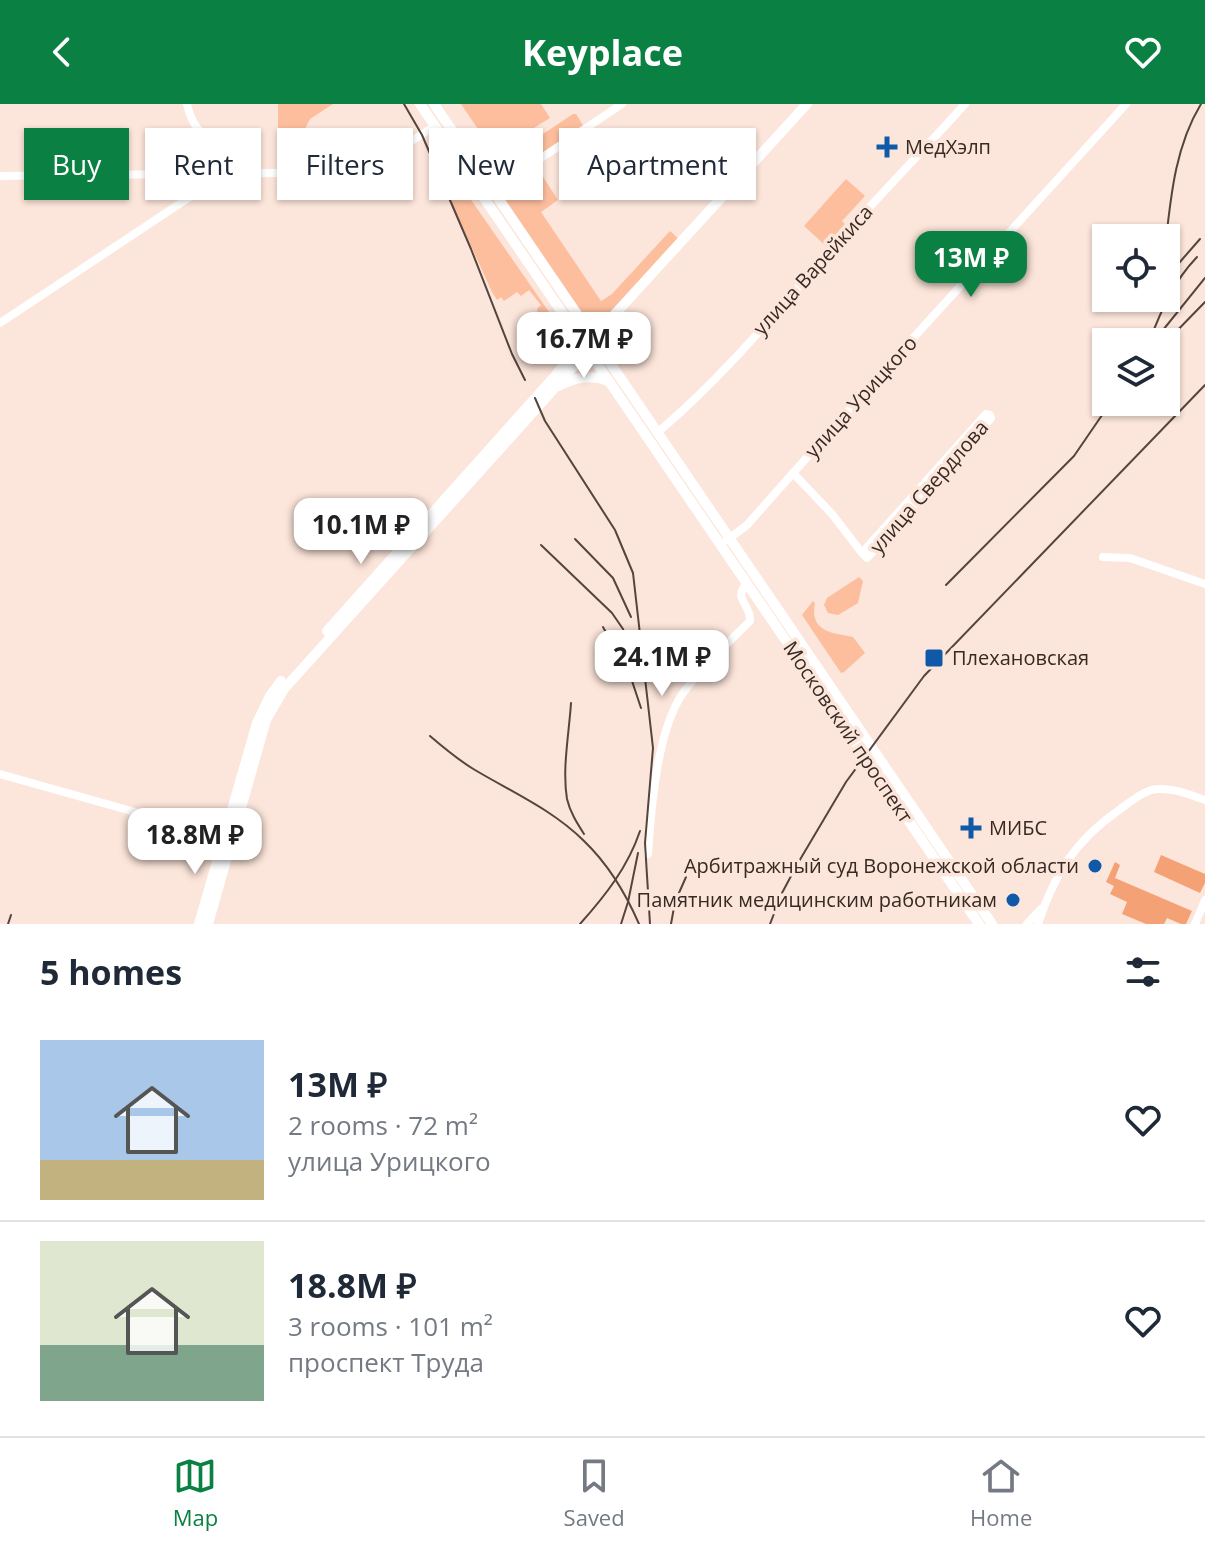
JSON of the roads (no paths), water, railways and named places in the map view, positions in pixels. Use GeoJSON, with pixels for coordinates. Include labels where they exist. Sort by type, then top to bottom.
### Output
{"type":"FeatureCollection","features":[{"type":"Feature","properties":{"kind":"main road","name":"Московский проспект"},"geometry":{"type":"LineString","coordinates":[[420,104],[588,343],[657,433],[725,541],[747,583],[855,732]]}},
{"type":"Feature","properties":{"kind":"main road","name":"Московский проспект"},"geometry":{"type":"LineString","coordinates":[[434,104],[450,128]]}},
{"type":"Feature","properties":{"kind":"main road"},"geometry":{"type":"LineString","coordinates":[[328,634],[557,373],[807,104]]}},
{"type":"Feature","properties":{"kind":"main road","name":"Московский проспект"},"geometry":{"type":"LineString","coordinates":[[498,200],[610,382],[725,541],[986,922]]}},
{"type":"Feature","properties":{"kind":"main road"},"geometry":{"type":"LineString","coordinates":[[208,924],[262,712],[279,684],[552,391],[584,355],[588,343]]}},
{"type":"Feature","properties":{"kind":"main road"},"geometry":{"type":"LineString","coordinates":[[552,391],[566,382],[587,376],[610,382]]}},
{"type":"Feature","properties":{"kind":"main road"},"geometry":{"type":"LineString","coordinates":[[199,924],[228,838]]}},
{"type":"Feature","properties":{"kind":"street"},"geometry":{"type":"LineString","coordinates":[[187,104],[196,128]]}},
{"type":"Feature","properties":{"kind":"street"},"geometry":{"type":"LineString","coordinates":[[543,157],[622,104]]}},
{"type":"Feature","properties":{"kind":"street","name":"улица Варейкиса"},"geometry":{"type":"LineString","coordinates":[[657,433],[728,366],[875,199],[965,104]]}},
{"type":"Feature","properties":{"kind":"street","name":"улица Урицкого"},"geometry":{"type":"LineString","coordinates":[[725,541],[747,525],[1126,104]]}},
{"type":"Feature","properties":{"kind":"street"},"geometry":{"type":"LineString","coordinates":[[261,173],[357,172],[371,167],[435,126]]}},
{"type":"Feature","properties":{"kind":"street"},"geometry":{"type":"LineString","coordinates":[[0,176],[145,175]]}},
{"type":"Feature","properties":{"kind":"street"},"geometry":{"type":"LineString","coordinates":[[0,323],[184,200]]}},
{"type":"Feature","properties":{"kind":"street","name":"улица Свердлова"},"geometry":{"type":"LineString","coordinates":[[986,414],[990,415],[991,418],[864,556],[986,414]]}},
{"type":"Feature","properties":{"kind":"street"},"geometry":{"type":"LineString","coordinates":[[793,473],[832,514],[864,556]]}},
{"type":"Feature","properties":{"kind":"street"},"geometry":{"type":"LineString","coordinates":[[1103,557],[1130,558],[1205,584]]}},
{"type":"Feature","properties":{"kind":"street"},"geometry":{"type":"LineString","coordinates":[[648,854],[661,747],[668,727],[683,693],[720,649],[750,621],[751,614],[741,599],[747,583]]}},
{"type":"Feature","properties":{"kind":"street"},"geometry":{"type":"LineString","coordinates":[[0,774],[228,838]]}},
{"type":"Feature","properties":{"kind":"street"},"geometry":{"type":"LineString","coordinates":[[1038,924],[1060,871],[1072,852],[1103,821],[1133,799],[1150,791],[1174,790],[1205,800]]}},
{"type":"Feature","properties":{"kind":"street"},"geometry":{"type":"LineString","coordinates":[[1199,922],[1205,900]]}},
{"type":"Feature","properties":{"kind":"street"},"geometry":{"type":"LineString","coordinates":[[1027,924],[1044,905]]}},
{"type":"Feature","properties":{"kind":"street"},"geometry":{"type":"LineString","coordinates":[[986,922],[999,924]]}},
{"type":"Feature","properties":{"kind":"railway"},"geometry":{"type":"LineString","coordinates":[[404,104],[422,135],[525,380]]}},
{"type":"Feature","properties":{"kind":"railway"},"geometry":{"type":"LineString","coordinates":[[1168,224],[1180,153],[1201,104]]}},
{"type":"Feature","properties":{"kind":"railway"},"geometry":{"type":"LineString","coordinates":[[1180,262],[1200,239]]}},
{"type":"Feature","properties":{"kind":"railway"},"geometry":{"type":"LineString","coordinates":[[1155,328],[1174,287],[1197,257]]}},
{"type":"Feature","properties":{"kind":"railway"},"geometry":{"type":"LineString","coordinates":[[1165,328],[1205,278]]}},
{"type":"Feature","properties":{"kind":"railway"},"geometry":{"type":"LineString","coordinates":[[1180,328],[1205,302]]}},
{"type":"Feature","properties":{"kind":"railway"},"geometry":{"type":"LineString","coordinates":[[770,924],[798,863],[846,782],[924,676],[1205,385]]}},
{"type":"Feature","properties":{"kind":"railway"},"geometry":{"type":"LineString","coordinates":[[535,398],[545,421],[615,530],[633,573],[653,748],[645,843],[650,924]]}},
{"type":"Feature","properties":{"kind":"railway"},"geometry":{"type":"LineString","coordinates":[[946,585],[1074,456],[1101,416]]}},
{"type":"Feature","properties":{"kind":"railway"},"geometry":{"type":"LineString","coordinates":[[575,539],[613,578],[631,617]]}},
{"type":"Feature","properties":{"kind":"railway"},"geometry":{"type":"LineString","coordinates":[[541,545],[612,613],[623,629],[633,665]]}},
{"type":"Feature","properties":{"kind":"railway"},"geometry":{"type":"LineString","coordinates":[[603,627],[630,675],[641,708]]}},
{"type":"Feature","properties":{"kind":"railway"},"geometry":{"type":"LineString","coordinates":[[571,703],[566,764],[567,799],[584,834]]}},
{"type":"Feature","properties":{"kind":"railway"},"geometry":{"type":"LineString","coordinates":[[430,736],[469,766],[546,811],[572,830],[609,869],[639,924]]}},
{"type":"Feature","properties":{"kind":"railway"},"geometry":{"type":"LineString","coordinates":[[580,924],[615,880],[640,831]]}},
{"type":"Feature","properties":{"kind":"railway"},"geometry":{"type":"LineString","coordinates":[[621,924],[638,853]]}},
{"type":"Feature","properties":{"kind":"railway"},"geometry":{"type":"LineString","coordinates":[[671,924],[675,902],[686,877]]}},
{"type":"Feature","properties":{"kind":"railway"},"geometry":{"type":"LineString","coordinates":[[8,924],[11,915]]}},
{"type":"Feature","properties":{"kind":"place","name":"МедХэлп"},"geometry":{"type":"Point","coordinates":[887,147]}},
{"type":"Feature","properties":{"kind":"place","name":"Плехановская"},"geometry":{"type":"Point","coordinates":[934,658]}},
{"type":"Feature","properties":{"kind":"place","name":"МИБС"},"geometry":{"type":"Point","coordinates":[971,828]}},
{"type":"Feature","properties":{"kind":"place","name":"Арбитражный суд Воронежской области"},"geometry":{"type":"Point","coordinates":[1095,866]}},
{"type":"Feature","properties":{"kind":"place","name":"Памятник медицинским работникам"},"geometry":{"type":"Point","coordinates":[1013,900]}}]}
